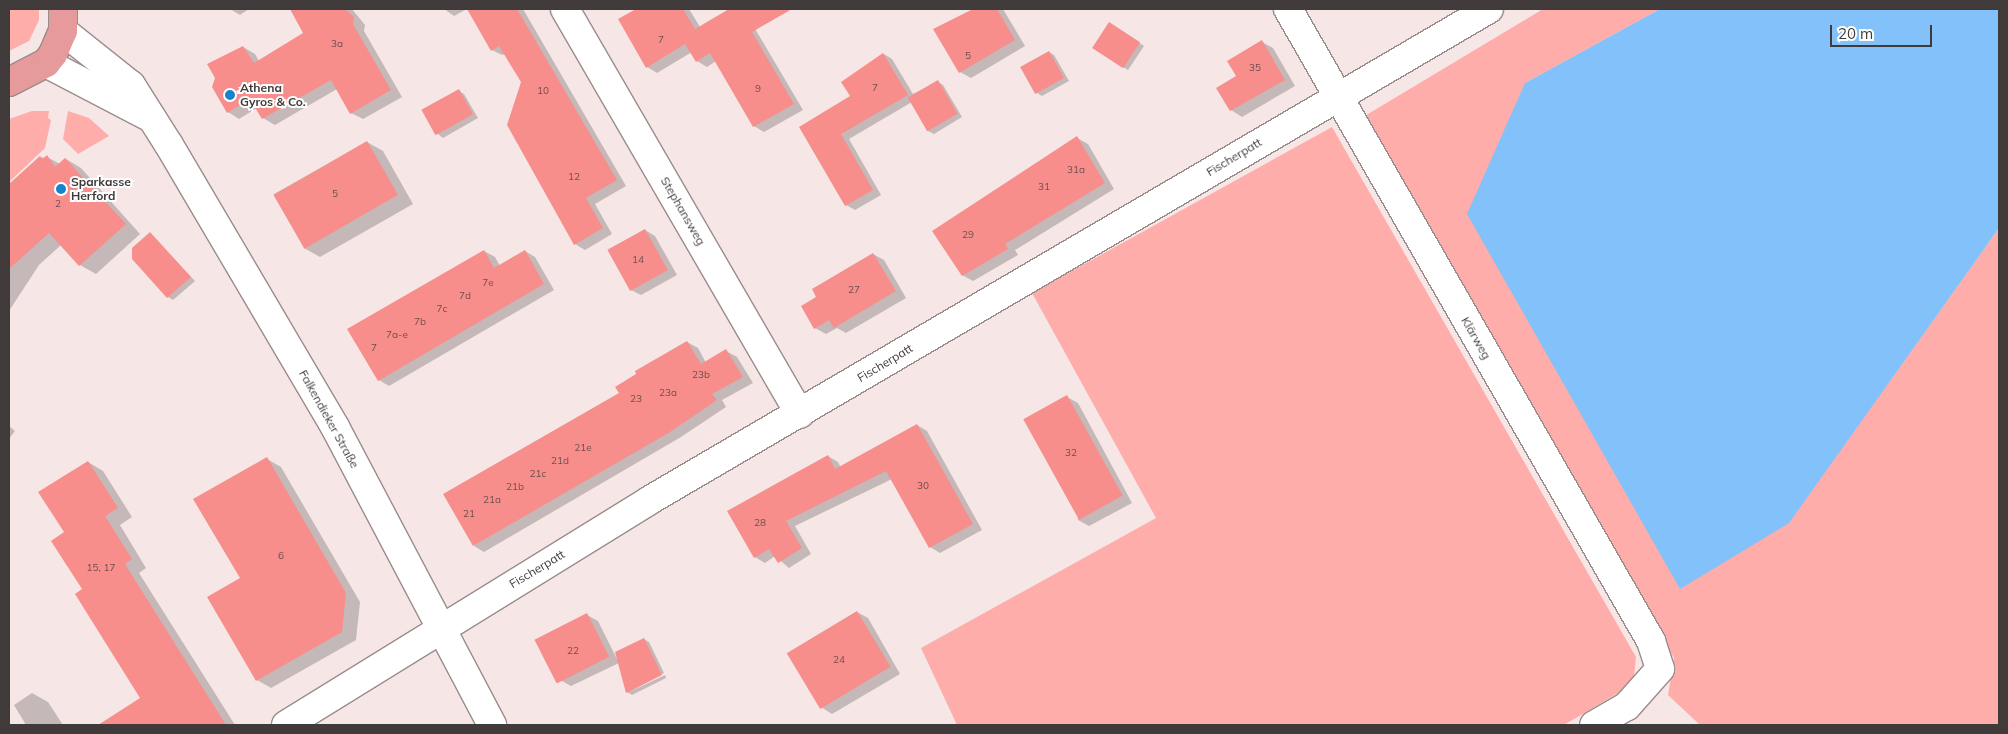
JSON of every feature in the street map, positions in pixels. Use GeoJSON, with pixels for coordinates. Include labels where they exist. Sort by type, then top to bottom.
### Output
{"type":"FeatureCollection","features":[{"type":"Feature","properties":{"kind":"main road"},"geometry":{"type":"LineString","coordinates":[[9,82],[46,63],[60,43],[63,20]]}},
{"type":"Feature","properties":{"kind":"street","name":"Stephansweg"},"geometry":{"type":"LineString","coordinates":[[565,9],[800,414]]}},
{"type":"Feature","properties":{"kind":"street","name":"Klärweg"},"geometry":{"type":"LineString","coordinates":[[1288,9],[1651,641],[1660,668],[1627,706],[1594,725]]}},
{"type":"Feature","properties":{"kind":"street","name":"Fischerpatt"},"geometry":{"type":"LineString","coordinates":[[286,725],[441,628],[800,414],[1337,96],[1362,85],[1489,9]]}},
{"type":"Feature","properties":{"kind":"street","name":"Falkendieker Straße"},"geometry":{"type":"LineString","coordinates":[[63,20],[132,85],[153,119],[335,427],[492,725]]}},
{"type":"Feature","properties":{"kind":"street"},"geometry":{"type":"LineString","coordinates":[[46,63],[153,119]]}},
{"type":"Feature","properties":{"kind":"shaded area"},"geometry":{"type":"Polygon","coordinates":[[[9,9],[39,9],[39,20],[29,41],[9,51],[9,9]]]}},
{"type":"Feature","properties":{"kind":"shaded area"},"geometry":{"type":"Polygon","coordinates":[[[1543,9],[1660,9],[1525,83],[1789,522],[1999,228],[1999,725],[1700,725],[1668,695],[1674,658],[1363,117],[1543,9]]]}},
{"type":"Feature","properties":{"kind":"shaded area"},"geometry":{"type":"Polygon","coordinates":[[[32,111],[49,111],[48,118],[51,120],[45,148],[9,182],[9,119],[32,111]]]}},
{"type":"Feature","properties":{"kind":"shaded area"},"geometry":{"type":"Polygon","coordinates":[[[68,111],[89,118],[109,136],[78,154],[63,139],[68,111]]]}},
{"type":"Feature","properties":{"kind":"shaded area"},"geometry":{"type":"Polygon","coordinates":[[[1332,127],[1636,657],[1634,677],[1618,693],[1564,725],[957,725],[921,648],[1156,518],[1032,293],[1332,127]]]}},
{"type":"Feature","properties":{"kind":"water"},"geometry":{"type":"Polygon","coordinates":[[[1660,9],[1999,9],[1999,228],[1789,523],[1680,589],[1467,214],[1525,83],[1660,9]]]}},
{"type":"Feature","properties":{"kind":"building"},"geometry":{"type":"Polygon","coordinates":[[[290,9],[345,9],[354,17],[353,24],[391,90],[350,114],[331,80],[262,119],[250,99],[227,113],[212,87],[215,78],[207,64],[243,46],[254,63],[303,33],[290,9]]]}},
{"type":"Feature","properties":{"kind":"building"},"geometry":{"type":"Polygon","coordinates":[[[467,9],[517,9],[617,180],[586,198],[603,228],[574,245],[507,125],[521,82],[499,46],[491,51],[467,9]]]}},
{"type":"Feature","properties":{"kind":"building"},"geometry":{"type":"Polygon","coordinates":[[[636,9],[683,9],[695,29],[729,9],[792,9],[752,32],[794,104],[753,127],[710,53],[696,62],[685,44],[646,68],[618,19],[636,9]]]}},
{"type":"Feature","properties":{"kind":"building"},"geometry":{"type":"Polygon","coordinates":[[[973,9],[997,9],[1015,40],[959,73],[933,29],[973,9]]]}},
{"type":"Feature","properties":{"kind":"building"},"geometry":{"type":"Polygon","coordinates":[[[1109,22],[1140,42],[1123,68],[1092,48],[1109,22]]]}},
{"type":"Feature","properties":{"kind":"building"},"geometry":{"type":"Polygon","coordinates":[[[1262,40],[1285,80],[1230,111],[1216,88],[1236,76],[1227,61],[1262,40]]]}},
{"type":"Feature","properties":{"kind":"building"},"geometry":{"type":"Polygon","coordinates":[[[1049,51],[1064,78],[1035,94],[1020,67],[1049,51]]]}},
{"type":"Feature","properties":{"kind":"building"},"geometry":{"type":"Polygon","coordinates":[[[883,53],[908,95],[841,134],[873,190],[845,206],[799,127],[850,96],[841,82],[883,53]]]}},
{"type":"Feature","properties":{"kind":"building"},"geometry":{"type":"Polygon","coordinates":[[[938,80],[958,114],[927,131],[908,98],[938,80]]]}},
{"type":"Feature","properties":{"kind":"building"},"geometry":{"type":"Polygon","coordinates":[[[459,89],[473,114],[435,135],[421,110],[459,89]]]}},
{"type":"Feature","properties":{"kind":"building"},"geometry":{"type":"Polygon","coordinates":[[[1077,136],[1105,183],[1005,244],[1008,249],[962,276],[932,231],[1077,136]]]}},
{"type":"Feature","properties":{"kind":"building"},"geometry":{"type":"Polygon","coordinates":[[[367,141],[398,195],[304,249],[273,195],[367,141]]]}},
{"type":"Feature","properties":{"kind":"building"},"geometry":{"type":"Polygon","coordinates":[[[47,155],[55,167],[65,158],[126,224],[79,266],[49,233],[9,269],[9,184],[40,156],[43,159],[47,155]]]}},
{"type":"Feature","properties":{"kind":"building"},"geometry":{"type":"Polygon","coordinates":[[[645,229],[668,270],[630,291],[607,250],[645,229]]]}},
{"type":"Feature","properties":{"kind":"building"},"geometry":{"type":"Polygon","coordinates":[[[150,232],[191,277],[167,298],[132,259],[132,248],[150,232]]]}},
{"type":"Feature","properties":{"kind":"building"},"geometry":{"type":"Polygon","coordinates":[[[484,250],[494,268],[525,250],[544,284],[378,381],[347,329],[484,250]]]}},
{"type":"Feature","properties":{"kind":"building"},"geometry":{"type":"Polygon","coordinates":[[[873,253],[896,291],[834,328],[829,320],[814,329],[801,306],[816,297],[812,289],[873,253]]]}},
{"type":"Feature","properties":{"kind":"building"},"geometry":{"type":"Polygon","coordinates":[[[687,341],[701,364],[726,349],[743,377],[712,394],[717,400],[670,432],[473,546],[443,494],[619,393],[615,387],[636,374],[635,371],[687,341]]]}},
{"type":"Feature","properties":{"kind":"building"},"geometry":{"type":"Polygon","coordinates":[[[1067,395],[1123,496],[1079,520],[1023,419],[1067,395]]]}},
{"type":"Feature","properties":{"kind":"building"},"geometry":{"type":"Polygon","coordinates":[[[917,424],[973,524],[929,548],[886,471],[786,521],[802,548],[778,563],[769,549],[754,558],[727,511],[828,455],[835,469],[917,424]]]}},
{"type":"Feature","properties":{"kind":"building"},"geometry":{"type":"Polygon","coordinates":[[[267,457],[346,593],[342,632],[256,681],[207,597],[240,578],[193,499],[267,457]]]}},
{"type":"Feature","properties":{"kind":"building"},"geometry":{"type":"Polygon","coordinates":[[[88,461],[118,508],[105,516],[132,559],[125,564],[226,725],[98,725],[140,698],[75,594],[82,589],[51,541],[64,532],[38,492],[88,461]]]}},
{"type":"Feature","properties":{"kind":"building"},"geometry":{"type":"Polygon","coordinates":[[[857,611],[890,667],[820,709],[787,653],[857,611]]]}},
{"type":"Feature","properties":{"kind":"building"},"geometry":{"type":"Polygon","coordinates":[[[587,613],[609,657],[557,683],[534,640],[587,613]]]}},
{"type":"Feature","properties":{"kind":"building"},"geometry":{"type":"Polygon","coordinates":[[[644,638],[662,675],[626,693],[615,652],[644,638]]]}},
{"type":"Feature","properties":{"kind":"place","name":"Athena Gyros & Co."},"geometry":{"type":"Point","coordinates":[230,95]}},
{"type":"Feature","properties":{"kind":"place","name":"Sparkasse Herford"},"geometry":{"type":"Point","coordinates":[61,189]}}]}
